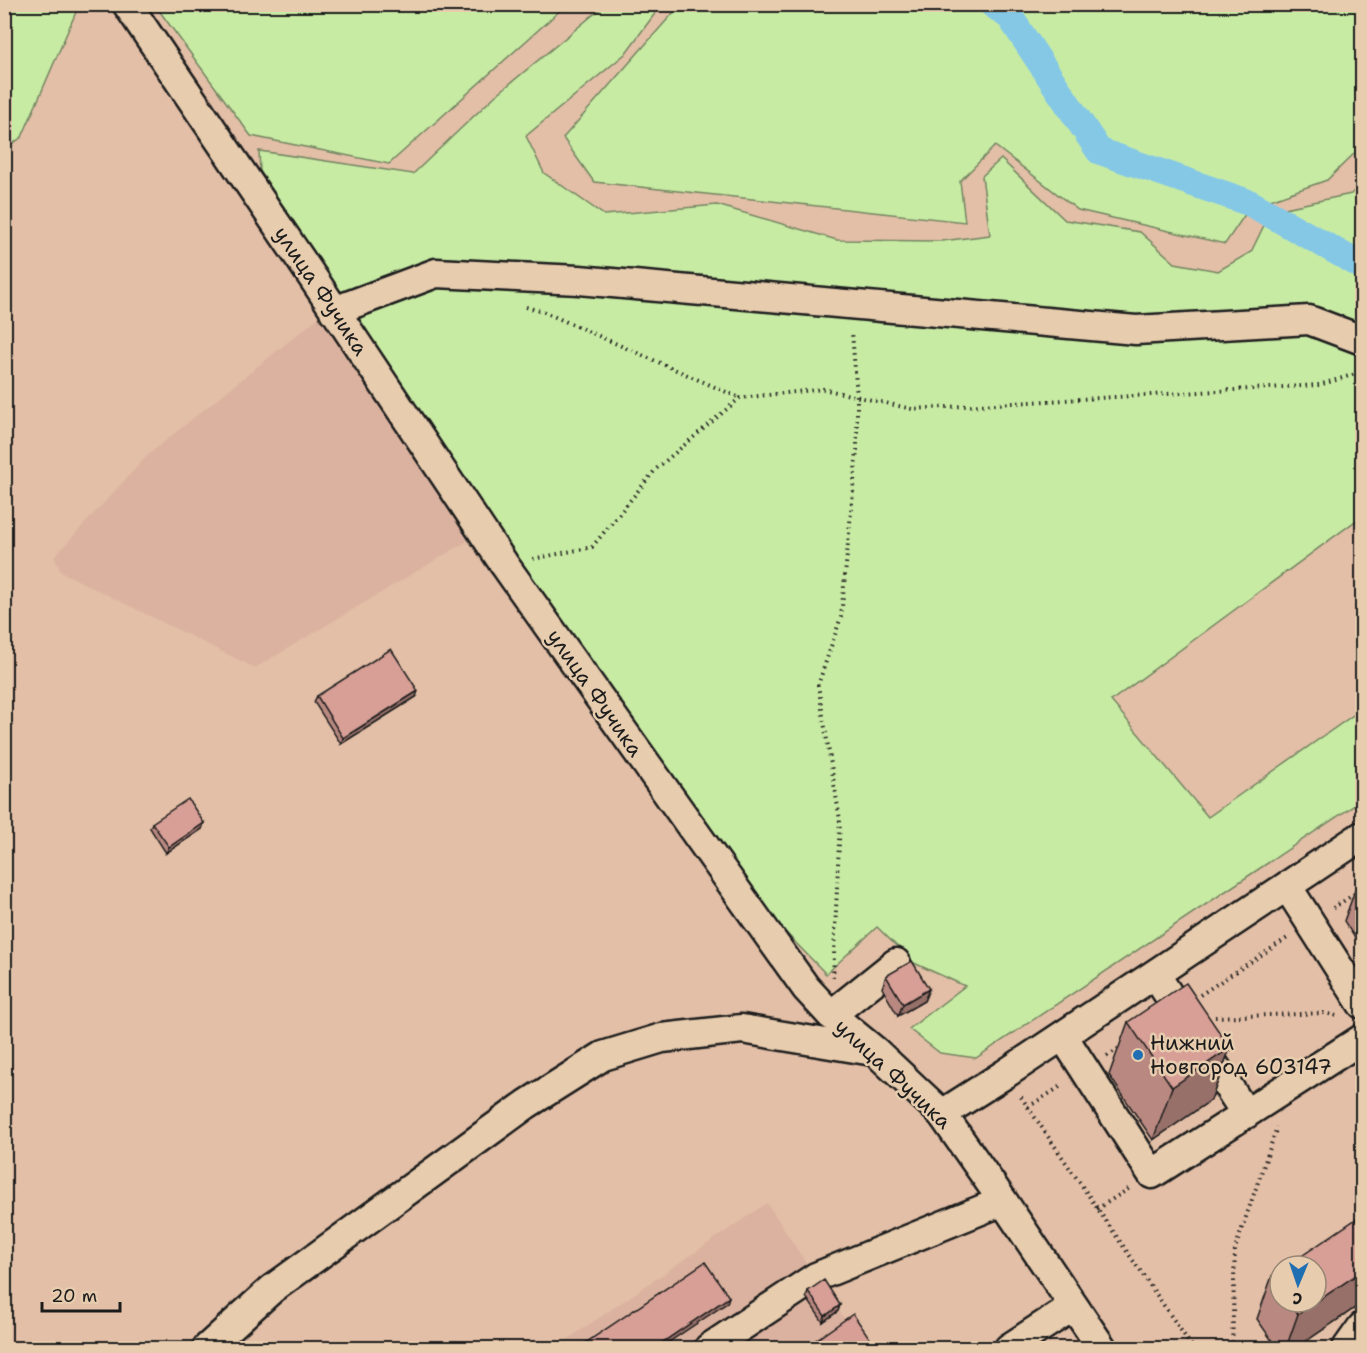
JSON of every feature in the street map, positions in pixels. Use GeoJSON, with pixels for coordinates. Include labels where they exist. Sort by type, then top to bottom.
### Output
{"type":"FeatureCollection","features":[{"type":"Feature","properties":{"kind":"street","name":"улица Фучика"},"geometry":{"type":"LineString","coordinates":[[127,4],[504,564],[806,988],[831,1015],[875,1051],[942,1114],[1102,1348]]}},
{"type":"Feature","properties":{"kind":"street"},"geometry":{"type":"LineString","coordinates":[[334,311],[436,273],[579,280],[1136,330],[1309,320],[1362,340]]}},
{"type":"Feature","properties":{"kind":"street"},"geometry":{"type":"LineString","coordinates":[[942,1114],[1362,836]]}},
{"type":"Feature","properties":{"kind":"street"},"geometry":{"type":"LineString","coordinates":[[1063,1036],[1152,1174],[1291,1084],[1356,1020],[1287,886]]}},
{"type":"Feature","properties":{"kind":"street"},"geometry":{"type":"LineString","coordinates":[[831,1015],[896,963]]}},
{"type":"Feature","properties":{"kind":"street"},"geometry":{"type":"LineString","coordinates":[[1155,974],[1245,1114]]}},
{"type":"Feature","properties":{"kind":"street"},"geometry":{"type":"LineString","coordinates":[[207,1348],[272,1289],[527,1104],[603,1056],[662,1038],[742,1029],[875,1051]]}},
{"type":"Feature","properties":{"kind":"street"},"geometry":{"type":"LineString","coordinates":[[709,1348],[816,1277],[1003,1201]]}},
{"type":"Feature","properties":{"kind":"street"},"geometry":{"type":"LineString","coordinates":[[1009,1348],[1072,1307]]}},
{"type":"Feature","properties":{"kind":"street"},"geometry":{"type":"LineString","coordinates":[[1347,1348],[1362,1327]]}},
{"type":"Feature","properties":{"kind":"path"},"geometry":{"type":"LineString","coordinates":[[831,1015],[840,820],[818,686],[841,617],[857,450],[857,397],[849,304]]}},
{"type":"Feature","properties":{"kind":"path"},"geometry":{"type":"LineString","coordinates":[[522,306],[544,312],[740,398],[823,389],[912,409],[1319,386],[1362,372]]}},
{"type":"Feature","properties":{"kind":"path"},"geometry":{"type":"LineString","coordinates":[[504,564],[592,547],[656,469],[740,398]]}},
{"type":"Feature","properties":{"kind":"path"},"geometry":{"type":"LineString","coordinates":[[1184,1018],[1326,1013],[1356,1020]]}},
{"type":"Feature","properties":{"kind":"path"},"geometry":{"type":"LineString","coordinates":[[1005,1074],[1193,1348]]}},
{"type":"Feature","properties":{"kind":"path"},"geometry":{"type":"LineString","coordinates":[[1232,1348],[1235,1249],[1291,1084]]}},
{"type":"Feature","properties":{"kind":"path"},"geometry":{"type":"LineString","coordinates":[[1098,1209],[1152,1174]]}},
{"type":"Feature","properties":{"kind":"shaded area"},"geometry":{"type":"Polygon","coordinates":[[[319,317],[469,540],[255,668],[61,572],[54,557],[149,454],[319,317]]]}},
{"type":"Feature","properties":{"kind":"shaded area"},"geometry":{"type":"Polygon","coordinates":[[[767,1203],[865,1348],[555,1348],[767,1203]]]}},
{"type":"Feature","properties":{"kind":"green space"},"geometry":{"type":"Polygon","coordinates":[[[5,4],[79,5],[22,137],[5,149],[5,4]]]}},
{"type":"Feature","properties":{"kind":"green space"},"geometry":{"type":"Polygon","coordinates":[[[662,4],[625,54],[526,136],[544,173],[604,215],[717,205],[837,240],[942,241],[990,235],[982,176],[1001,159],[1065,220],[1140,232],[1175,263],[1218,271],[1251,252],[1271,211],[1351,194],[1362,183],[1362,516],[1111,701],[1208,817],[1362,709],[1362,800],[976,1058],[940,1053],[909,1029],[965,986],[914,963],[877,927],[826,974],[728,873],[488,513],[470,490],[260,171],[259,151],[413,174],[495,96],[605,5],[662,4]]]}},
{"type":"Feature","properties":{"kind":"green space"},"geometry":{"type":"Polygon","coordinates":[[[681,4],[1362,5],[1362,146],[1327,180],[1250,207],[1225,244],[1078,210],[995,146],[960,181],[965,222],[594,182],[563,138],[681,4]]]}},
{"type":"Feature","properties":{"kind":"green space"},"geometry":{"type":"Polygon","coordinates":[[[155,5],[566,5],[389,164],[251,136],[155,5]]]}},
{"type":"Feature","properties":{"kind":"building"},"geometry":{"type":"Polygon","coordinates":[[[391,649],[418,691],[343,738],[317,696],[391,649]]]}},
{"type":"Feature","properties":{"kind":"building"},"geometry":{"type":"Polygon","coordinates":[[[188,799],[204,823],[169,847],[152,823],[188,799]]]}},
{"type":"Feature","properties":{"kind":"building"},"geometry":{"type":"Polygon","coordinates":[[[912,961],[929,989],[903,1004],[886,976],[912,961]]]}},
{"type":"Feature","properties":{"kind":"building"},"geometry":{"type":"Polygon","coordinates":[[[1186,983],[1230,1048],[1172,1087],[1128,1022],[1186,983]]]}},
{"type":"Feature","properties":{"kind":"building"},"geometry":{"type":"Polygon","coordinates":[[[1362,1215],[1362,1271],[1328,1294],[1328,1254],[1305,1254],[1362,1215]]]}},
{"type":"Feature","properties":{"kind":"building"},"geometry":{"type":"Polygon","coordinates":[[[705,1262],[729,1297],[654,1348],[587,1348],[584,1344],[705,1262]]]}},
{"type":"Feature","properties":{"kind":"building"},"geometry":{"type":"Polygon","coordinates":[[[824,1280],[840,1305],[825,1316],[808,1291],[824,1280]]]}},
{"type":"Feature","properties":{"kind":"building"},"geometry":{"type":"Polygon","coordinates":[[[853,1314],[875,1346],[872,1348],[813,1348],[810,1344],[853,1314]]]}},
{"type":"Feature","properties":{"kind":"waterway"},"geometry":{"type":"LineString","coordinates":[[992,4],[1010,17],[1099,151],[1250,203],[1362,266]]}},
{"type":"Feature","properties":{"kind":"place","name":"Нижний Новгород 603147"},"geometry":{"type":"Point","coordinates":[1138,1055]}}]}
